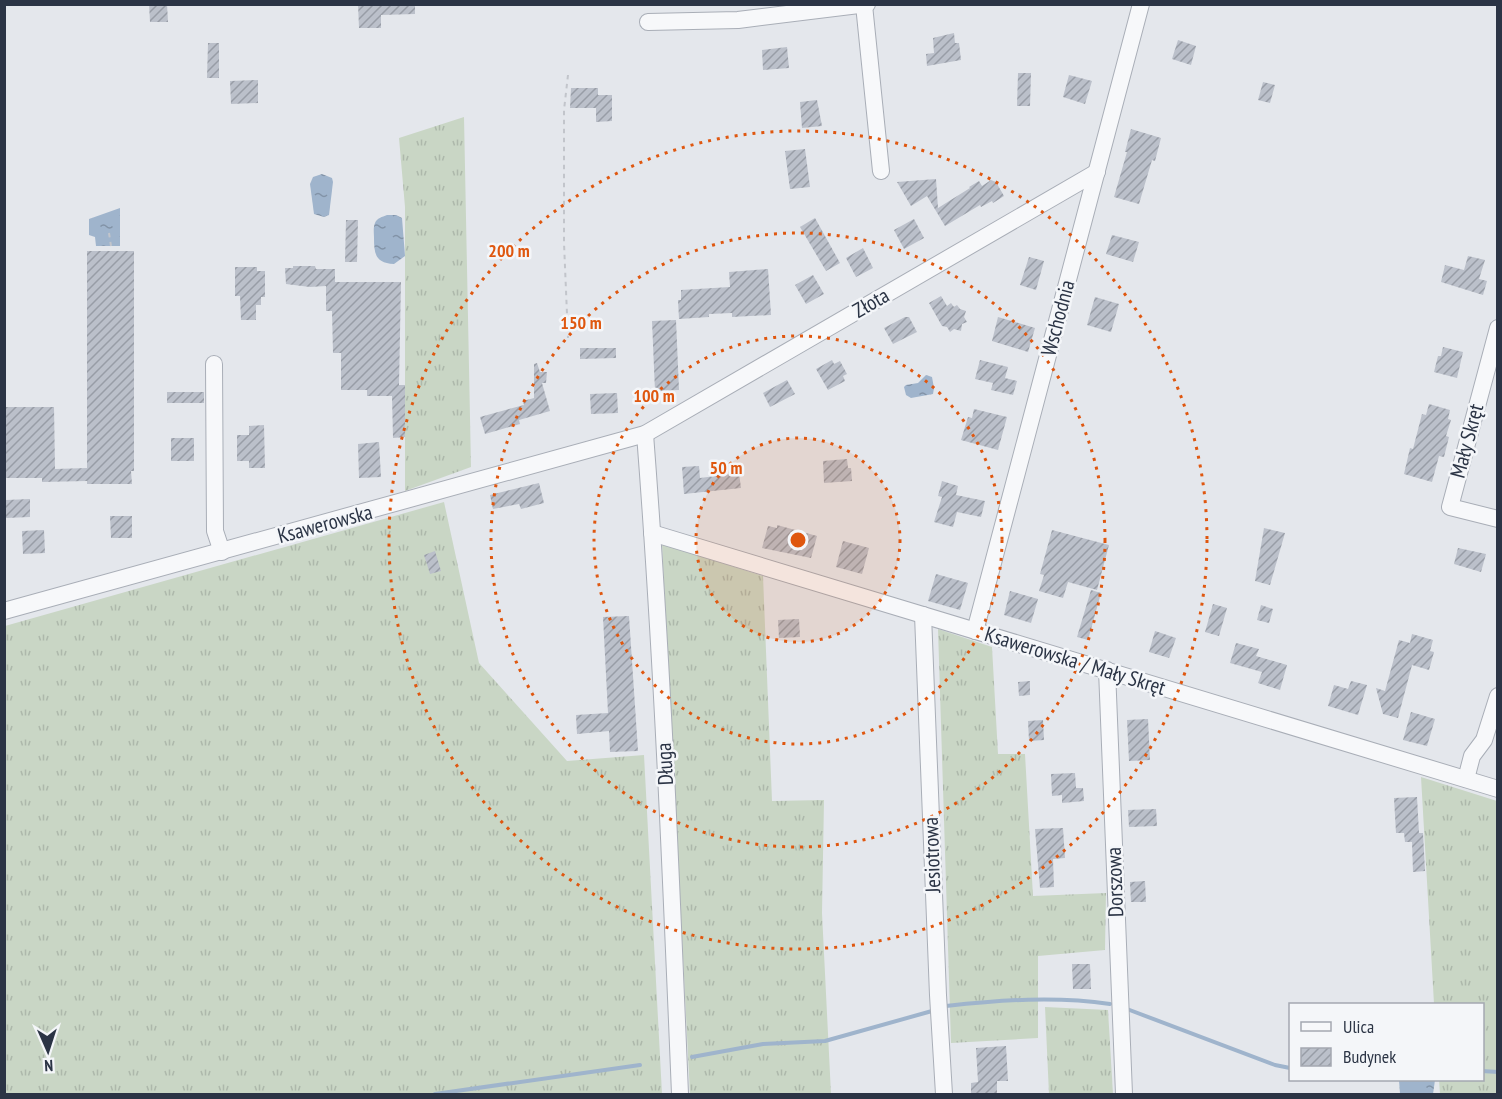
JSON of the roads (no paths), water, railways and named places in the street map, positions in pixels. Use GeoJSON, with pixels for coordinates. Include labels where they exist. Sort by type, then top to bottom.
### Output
{"type":"FeatureCollection","features":[{"type":"Feature","properties":{"kind":"street","name":"Wschodnia"},"geometry":{"type":"LineString","coordinates":[[975,631],[1141,4]]}},
{"type":"Feature","properties":{"kind":"street"},"geometry":{"type":"LineString","coordinates":[[648,22],[738,20],[866,5],[881,171]]}},
{"type":"Feature","properties":{"kind":"street","name":"Złota"},"geometry":{"type":"LineString","coordinates":[[645,434],[1097,172]]}},
{"type":"Feature","properties":{"kind":"street","name":"Mały Skręt"},"geometry":{"type":"LineString","coordinates":[[1497,328],[1450,507],[1497,519]]}},
{"type":"Feature","properties":{"kind":"street"},"geometry":{"type":"LineString","coordinates":[[214,364],[215,531],[222,552]]}},
{"type":"Feature","properties":{"kind":"street","name":"Długa"},"geometry":{"type":"LineString","coordinates":[[645,434],[680,1095]]}},
{"type":"Feature","properties":{"kind":"street","name":"Ksawerowska"},"geometry":{"type":"LineString","coordinates":[[4,611],[645,434]]}},
{"type":"Feature","properties":{"kind":"street","name":"Ksawerowska / Mały Skręt"},"geometry":{"type":"LineString","coordinates":[[652,533],[1497,789]]}},
{"type":"Feature","properties":{"kind":"street","name":"Jesiotrowa"},"geometry":{"type":"LineString","coordinates":[[924,615],[938,995],[944,1095]]}},
{"type":"Feature","properties":{"kind":"street","name":"Dorszowa"},"geometry":{"type":"LineString","coordinates":[[1107,670],[1124,1095]]}},
{"type":"Feature","properties":{"kind":"street"},"geometry":{"type":"LineString","coordinates":[[1466,779],[1472,756],[1484,740],[1497,696]]}},
{"type":"Feature","properties":{"kind":"water"},"geometry":{"type":"Polygon","coordinates":[[[322,174],[332,178],[333,182],[329,215],[324,217],[314,214],[310,184],[313,177],[322,174]]]}},
{"type":"Feature","properties":{"kind":"water"},"geometry":{"type":"Polygon","coordinates":[[[120,208],[120,246],[96,246],[95,237],[89,235],[89,219],[120,208]]]}},
{"type":"Feature","properties":{"kind":"water"},"geometry":{"type":"Polygon","coordinates":[[[387,215],[402,218],[405,256],[394,264],[380,260],[375,249],[374,225],[378,219],[387,215]]]}},
{"type":"Feature","properties":{"kind":"water"},"geometry":{"type":"Polygon","coordinates":[[[926,375],[932,377],[933,394],[911,398],[906,395],[904,387],[906,385],[918,383],[926,375]]]}},
{"type":"Feature","properties":{"kind":"water"},"geometry":{"type":"Polygon","coordinates":[[[1399,1081],[1435,1081],[1433,1094],[1400,1094],[1399,1081]]]}},
{"type":"Feature","properties":{"kind":"waterway"},"geometry":{"type":"LineString","coordinates":[[946,1006],[1028,1000],[1069,1000],[1110,1004]]}},
{"type":"Feature","properties":{"kind":"waterway"},"geometry":{"type":"LineString","coordinates":[[1127,1009],[1275,1065],[1289,1068]]}},
{"type":"Feature","properties":{"kind":"waterway"},"geometry":{"type":"LineString","coordinates":[[692,1057],[763,1044],[825,1041],[932,1011]]}},
{"type":"Feature","properties":{"kind":"waterway"},"geometry":{"type":"LineString","coordinates":[[435,1094],[640,1065]]}},
{"type":"Feature","properties":{"kind":"waterway"},"geometry":{"type":"LineString","coordinates":[[1484,1071],[1498,1072]]}}]}
